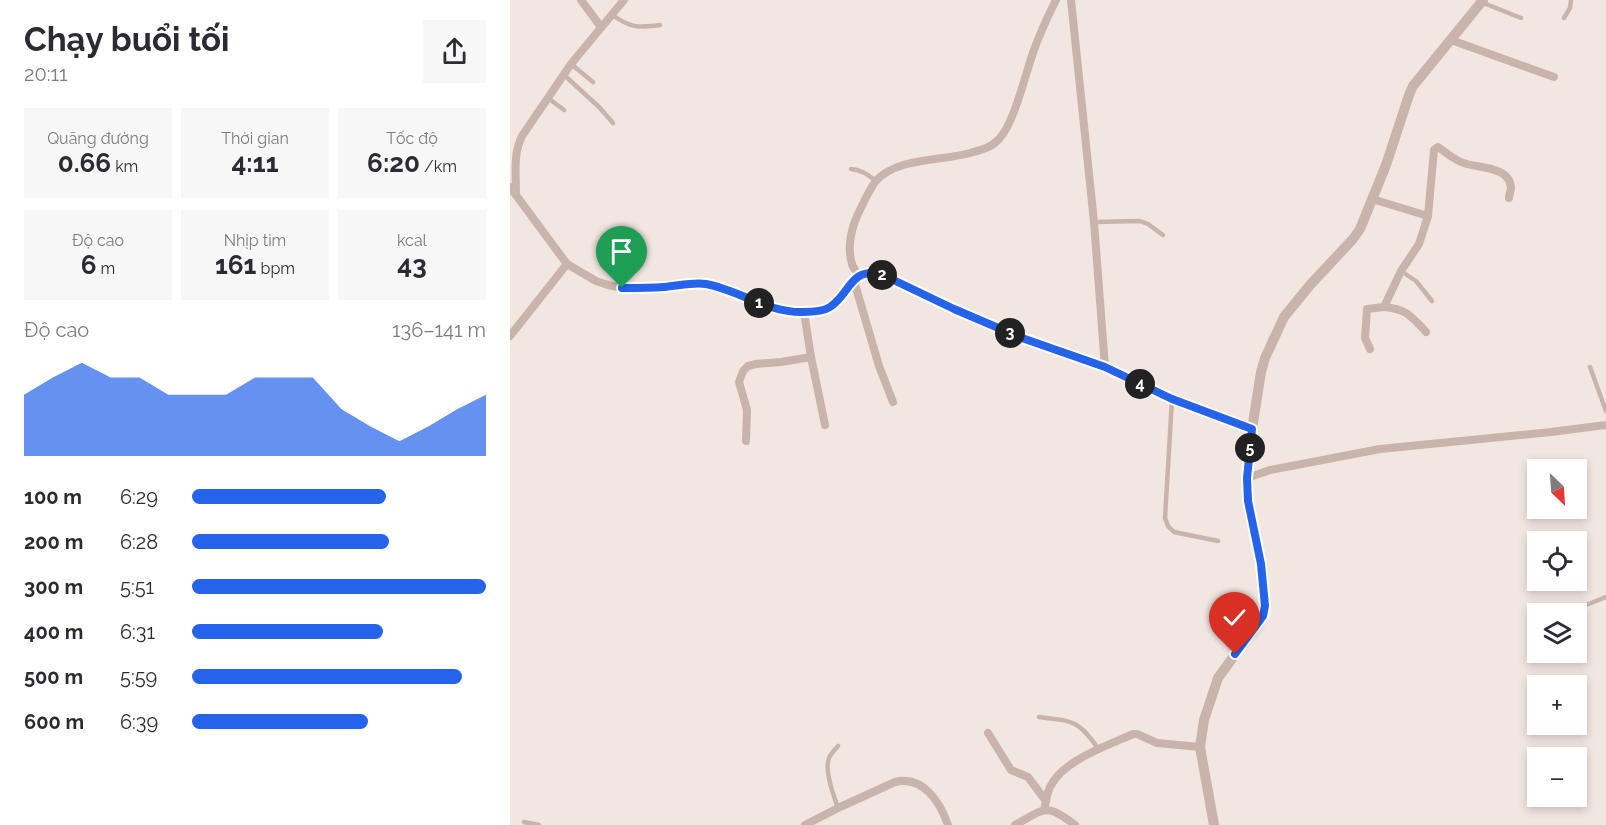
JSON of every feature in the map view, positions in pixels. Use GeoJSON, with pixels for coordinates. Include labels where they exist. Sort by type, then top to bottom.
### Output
{"type":"FeatureCollection","features":[{"type":"Feature","properties":{"kind":"street"},"geometry":{"type":"LineString","coordinates":[[581,0],[601,27]]}},
{"type":"Feature","properties":{"kind":"street"},"geometry":{"type":"LineString","coordinates":[[624,0],[563,74],[517,145],[513,190],[567,264],[596,280],[622,288],[703,284],[728,290],[772,308],[804,312],[830,307],[856,278],[873,273],[881,274],[1022,338],[1105,367],[1172,399],[1252,429]]}},
{"type":"Feature","properties":{"kind":"street"},"geometry":{"type":"LineString","coordinates":[[893,402],[879,366],[852,264],[852,228],[876,181],[890,171],[906,165],[982,150],[994,144],[1001,137],[1056,0]]}},
{"type":"Feature","properties":{"kind":"street"},"geometry":{"type":"LineString","coordinates":[[1071,0],[1094,222],[1105,367]]}},
{"type":"Feature","properties":{"kind":"street"},"geometry":{"type":"LineString","coordinates":[[1214,825],[1200,747],[1204,720],[1218,678],[1263,616],[1265,606],[1261,564],[1248,501],[1247,478],[1252,429],[1265,358],[1284,317],[1353,239],[1360,228],[1386,165],[1408,95],[1482,1]]}},
{"type":"Feature","properties":{"kind":"street"},"geometry":{"type":"LineString","coordinates":[[1450,40],[1554,77]]}},
{"type":"Feature","properties":{"kind":"street"},"geometry":{"type":"LineString","coordinates":[[1384,307],[1401,271],[1419,244],[1428,216],[1434,150],[1438,147],[1459,161],[1484,166],[1502,174],[1511,188],[1509,198]]}},
{"type":"Feature","properties":{"kind":"street"},"geometry":{"type":"LineString","coordinates":[[1372,199],[1428,216]]}},
{"type":"Feature","properties":{"kind":"street"},"geometry":{"type":"LineString","coordinates":[[510,336],[567,264]]}},
{"type":"Feature","properties":{"kind":"street"},"geometry":{"type":"LineString","coordinates":[[1370,349],[1365,338],[1367,309],[1398,308],[1409,314],[1426,332]]}},
{"type":"Feature","properties":{"kind":"street"},"geometry":{"type":"LineString","coordinates":[[804,312],[825,425]]}},
{"type":"Feature","properties":{"kind":"street"},"geometry":{"type":"LineString","coordinates":[[746,441],[747,410],[739,382],[743,371],[748,366],[756,364],[811,357]]}},
{"type":"Feature","properties":{"kind":"street"},"geometry":{"type":"LineString","coordinates":[[1247,478],[1269,470],[1380,449],[1551,432],[1606,424]]}},
{"type":"Feature","properties":{"kind":"street"},"geometry":{"type":"LineString","coordinates":[[988,733],[1011,770],[1028,777],[1045,805],[1075,825]]}},
{"type":"Feature","properties":{"kind":"street"},"geometry":{"type":"LineString","coordinates":[[1015,825],[1045,805],[1049,788],[1067,766],[1099,750],[1137,734],[1157,743],[1200,747]]}},
{"type":"Feature","properties":{"kind":"street"},"geometry":{"type":"LineString","coordinates":[[806,825],[838,808],[904,780],[921,785],[933,796],[940,804],[948,825]]}},
{"type":"Feature","properties":{"kind":"lane"},"geometry":{"type":"LineString","coordinates":[[1564,18],[1570,8],[1571,0]]}},
{"type":"Feature","properties":{"kind":"lane"},"geometry":{"type":"LineString","coordinates":[[1482,1],[1521,18]]}},
{"type":"Feature","properties":{"kind":"lane"},"geometry":{"type":"LineString","coordinates":[[611,14],[632,26],[660,25]]}},
{"type":"Feature","properties":{"kind":"lane"},"geometry":{"type":"LineString","coordinates":[[571,64],[593,82]]}},
{"type":"Feature","properties":{"kind":"lane"},"geometry":{"type":"LineString","coordinates":[[563,74],[613,123]]}},
{"type":"Feature","properties":{"kind":"lane"},"geometry":{"type":"LineString","coordinates":[[548,98],[564,110]]}},
{"type":"Feature","properties":{"kind":"lane"},"geometry":{"type":"LineString","coordinates":[[851,169],[865,172],[876,181]]}},
{"type":"Feature","properties":{"kind":"lane"},"geometry":{"type":"LineString","coordinates":[[1094,222],[1140,220],[1163,236]]}},
{"type":"Feature","properties":{"kind":"lane"},"geometry":{"type":"LineString","coordinates":[[1401,271],[1416,281],[1432,301]]}},
{"type":"Feature","properties":{"kind":"lane"},"geometry":{"type":"LineString","coordinates":[[1590,367],[1606,411]]}},
{"type":"Feature","properties":{"kind":"lane"},"geometry":{"type":"LineString","coordinates":[[1172,399],[1165,518],[1168,526],[1174,532],[1218,541]]}},
{"type":"Feature","properties":{"kind":"lane"},"geometry":{"type":"LineString","coordinates":[[1587,605],[1606,597]]}},
{"type":"Feature","properties":{"kind":"lane"},"geometry":{"type":"LineString","coordinates":[[1039,717],[1072,722],[1083,729],[1099,750]]}},
{"type":"Feature","properties":{"kind":"lane"},"geometry":{"type":"LineString","coordinates":[[838,746],[830,755],[828,763],[832,791],[838,808]]}},
{"type":"Feature","properties":{"kind":"lane"},"geometry":{"type":"LineString","coordinates":[[524,822],[539,825]]}},
{"type":"Feature","properties":{"kind":"route"},"geometry":{"type":"LineString","coordinates":[[622,288],[703,284],[728,290],[772,308],[804,312],[830,307],[859,276],[881,274],[1022,338],[1105,367],[1172,399],[1252,429],[1247,478],[1248,501],[1261,564],[1265,606],[1263,616],[1235,654]]}}]}
